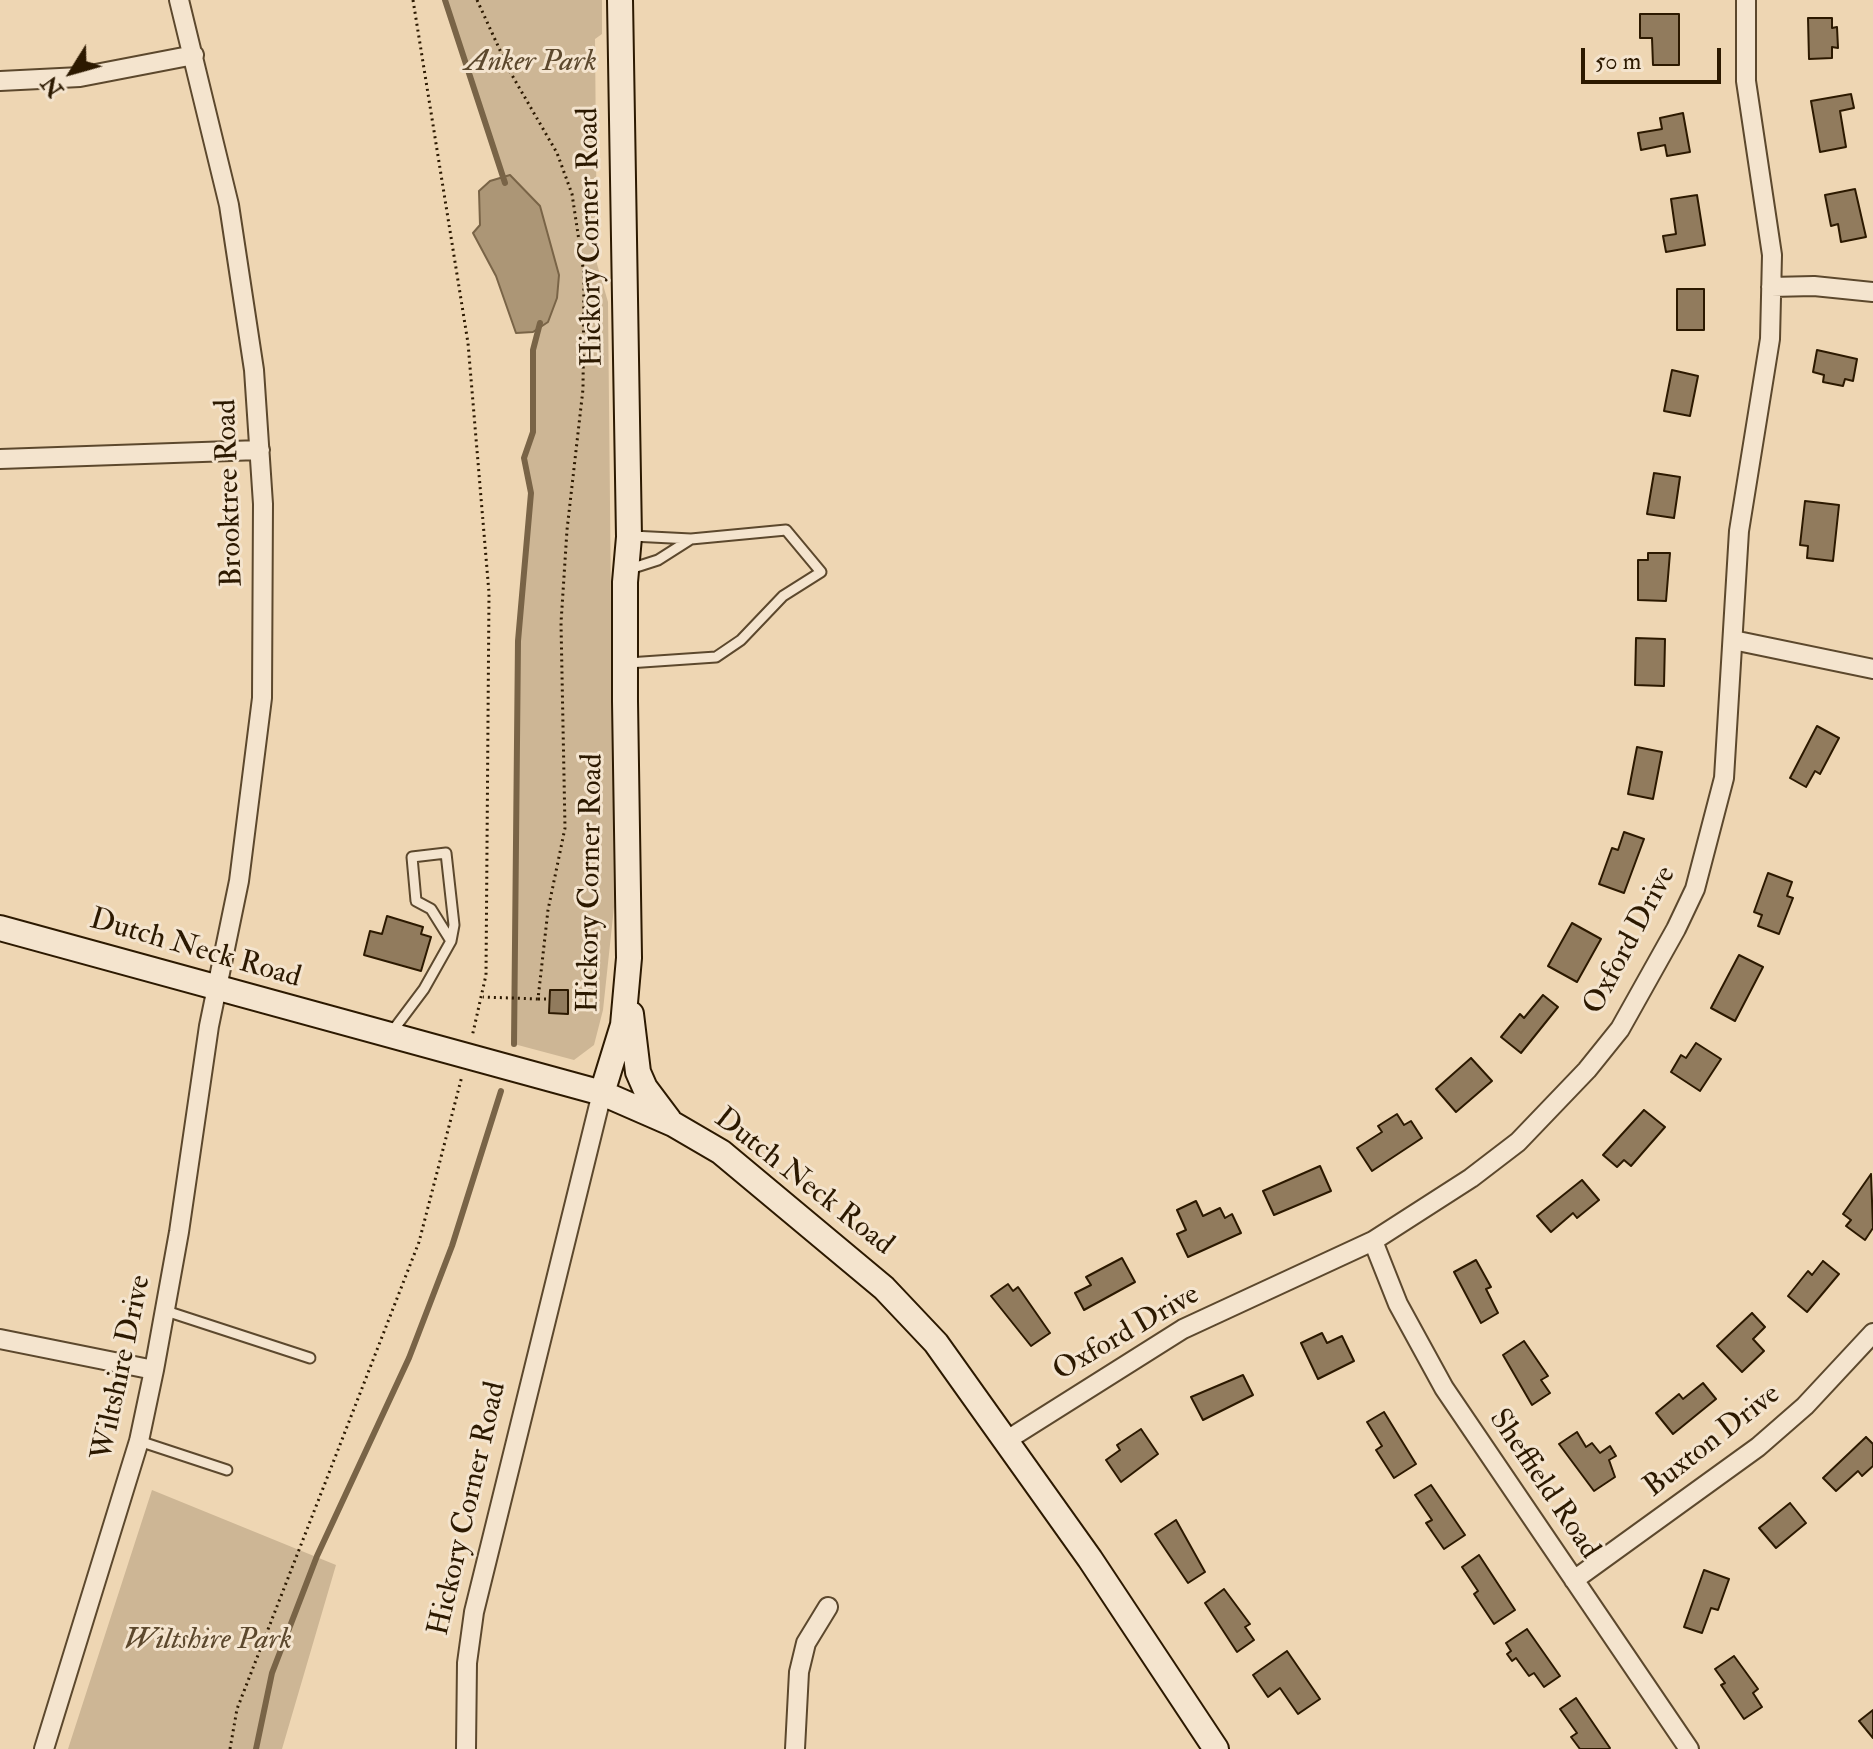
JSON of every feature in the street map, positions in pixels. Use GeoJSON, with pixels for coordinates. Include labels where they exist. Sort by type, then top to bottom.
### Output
{"type":"FeatureCollection","features":[{"type":"Feature","properties":{"kind":"street","name":"Brooktree Road"},"geometry":{"type":"LineString","coordinates":[[179,0],[236,244],[254,370],[260,450],[262,698],[239,881],[217,989]]}},
{"type":"Feature","properties":{"kind":"street","name":"Hickory Corner Road"},"geometry":{"type":"LineString","coordinates":[[466,1749],[467,1663],[474,1612],[602,1093],[623,1025],[628,988],[625,663],[629,537],[620,0]]}},
{"type":"Feature","properties":{"kind":"street","name":"Oxford Drive"},"geometry":{"type":"LineString","coordinates":[[1007,1440],[1183,1329],[1373,1241],[1420,1214],[1518,1142],[1557,1105],[1620,1029],[1695,889],[1724,778],[1739,531],[1763,394],[1771,287],[1768,213],[1746,81],[1746,0]]}},
{"type":"Feature","properties":{"kind":"street"},"geometry":{"type":"LineString","coordinates":[[0,81],[80,77],[194,55]]}},
{"type":"Feature","properties":{"kind":"street"},"geometry":{"type":"LineString","coordinates":[[1771,287],[1814,286],[1873,292]]}},
{"type":"Feature","properties":{"kind":"street"},"geometry":{"type":"LineString","coordinates":[[0,459],[260,450]]}},
{"type":"Feature","properties":{"kind":"street"},"geometry":{"type":"LineString","coordinates":[[1733,640],[1873,669]]}},
{"type":"Feature","properties":{"kind":"street","name":"Dutch Neck Road"},"geometry":{"type":"LineString","coordinates":[[0,928],[602,1093],[673,1124],[721,1152],[884,1288],[936,1343],[1007,1440],[1216,1749]]}},
{"type":"Feature","properties":{"kind":"street"},"geometry":{"type":"LineString","coordinates":[[628,988],[638,1072],[659,1109],[673,1124]]}},
{"type":"Feature","properties":{"kind":"street","name":"Wiltshire Drive"},"geometry":{"type":"LineString","coordinates":[[44,1749],[139,1441],[166,1311],[217,989]]}},
{"type":"Feature","properties":{"kind":"street","name":"Sheffield Road"},"geometry":{"type":"LineString","coordinates":[[1373,1241],[1398,1304],[1444,1388],[1689,1749]]}},
{"type":"Feature","properties":{"kind":"street","name":"Buxton Drive"},"geometry":{"type":"LineString","coordinates":[[1574,1580],[1758,1447],[1805,1406],[1873,1333]]}},
{"type":"Feature","properties":{"kind":"street"},"geometry":{"type":"LineString","coordinates":[[0,1339],[154,1370]]}},
{"type":"Feature","properties":{"kind":"street"},"geometry":{"type":"LineString","coordinates":[[795,1749],[794,1720],[802,1658],[806,1643],[828,1607]]}},
{"type":"Feature","properties":{"kind":"lane"},"geometry":{"type":"LineString","coordinates":[[625,663],[716,657],[741,640],[783,596],[821,572],[786,530],[691,539],[629,537]]}},
{"type":"Feature","properties":{"kind":"lane"},"geometry":{"type":"LineString","coordinates":[[626,571],[658,560],[691,539]]}},
{"type":"Feature","properties":{"kind":"lane"},"geometry":{"type":"LineString","coordinates":[[389,1036],[424,989],[451,941],[454,925],[446,853],[412,857],[416,901],[431,909],[451,941]]}},
{"type":"Feature","properties":{"kind":"lane"},"geometry":{"type":"LineString","coordinates":[[166,1311],[310,1358]]}},
{"type":"Feature","properties":{"kind":"lane"},"geometry":{"type":"LineString","coordinates":[[139,1441],[227,1470]]}},
{"type":"Feature","properties":{"kind":"path"},"geometry":{"type":"LineString","coordinates":[[477,0],[509,70],[557,153],[572,194],[584,274],[583,389],[567,530],[561,623],[565,828],[548,910],[538,999]]}},
{"type":"Feature","properties":{"kind":"path"},"geometry":{"type":"LineString","coordinates":[[482,997],[549,999]]}},
{"type":"Feature","properties":{"kind":"green space","name":"Anker Park"},"geometry":{"type":"Polygon","coordinates":[[[445,0],[602,0],[602,34],[595,39],[597,264],[608,302],[614,907],[603,1010],[594,1045],[574,1060],[514,1044],[513,1039],[518,641],[531,493],[524,458],[533,432],[533,350],[545,300],[445,0]]]}},
{"type":"Feature","properties":{"kind":"green space","name":"Wiltshire Park"},"geometry":{"type":"Polygon","coordinates":[[[152,1490],[336,1565],[282,1749],[68,1749],[152,1490]]]}},
{"type":"Feature","properties":{"kind":"shaded area"},"geometry":{"type":"Polygon","coordinates":[[[510,175],[540,206],[559,275],[557,298],[548,322],[533,332],[516,333],[496,276],[473,233],[480,225],[479,191],[490,181],[510,175]]]}},
{"type":"Feature","properties":{"kind":"building"},"geometry":{"type":"Polygon","coordinates":[[[1640,14],[1679,14],[1679,65],[1653,65],[1652,38],[1640,38],[1640,14]]]}},
{"type":"Feature","properties":{"kind":"building"},"geometry":{"type":"Polygon","coordinates":[[[1808,18],[1832,18],[1832,28],[1837,27],[1838,48],[1832,47],[1832,58],[1809,59],[1808,18]]]}},
{"type":"Feature","properties":{"kind":"building"},"geometry":{"type":"Polygon","coordinates":[[[1851,94],[1854,108],[1840,111],[1846,147],[1820,152],[1811,101],[1851,94]]]}},
{"type":"Feature","properties":{"kind":"building"},"geometry":{"type":"Polygon","coordinates":[[[1683,113],[1690,152],[1667,156],[1665,145],[1641,150],[1638,133],[1662,129],[1660,118],[1683,113]]]}},
{"type":"Feature","properties":{"kind":"building"},"geometry":{"type":"Polygon","coordinates":[[[1855,189],[1866,237],[1841,242],[1838,224],[1831,226],[1825,195],[1855,189]]]}},
{"type":"Feature","properties":{"kind":"building"},"geometry":{"type":"Polygon","coordinates":[[[1697,195],[1705,245],[1666,252],[1663,236],[1676,234],[1671,199],[1697,195]]]}},
{"type":"Feature","properties":{"kind":"building"},"geometry":{"type":"Polygon","coordinates":[[[1677,289],[1704,289],[1704,330],[1677,330],[1677,289]]]}},
{"type":"Feature","properties":{"kind":"building"},"geometry":{"type":"Polygon","coordinates":[[[1817,350],[1857,359],[1853,381],[1845,379],[1843,386],[1823,382],[1824,375],[1813,372],[1817,350]]]}},
{"type":"Feature","properties":{"kind":"building"},"geometry":{"type":"Polygon","coordinates":[[[1672,370],[1698,376],[1690,416],[1664,411],[1672,370]]]}},
{"type":"Feature","properties":{"kind":"building"},"geometry":{"type":"Polygon","coordinates":[[[1654,473],[1680,477],[1674,518],[1647,514],[1654,473]]]}},
{"type":"Feature","properties":{"kind":"building"},"geometry":{"type":"Polygon","coordinates":[[[1805,501],[1839,505],[1833,561],[1807,558],[1808,546],[1800,545],[1805,501]]]}},
{"type":"Feature","properties":{"kind":"building"},"geometry":{"type":"Polygon","coordinates":[[[1648,553],[1670,553],[1666,601],[1638,600],[1638,560],[1648,560],[1648,553]]]}},
{"type":"Feature","properties":{"kind":"building"},"geometry":{"type":"Polygon","coordinates":[[[1636,638],[1665,639],[1664,686],[1635,685],[1636,638]]]}},
{"type":"Feature","properties":{"kind":"building"},"geometry":{"type":"Polygon","coordinates":[[[1817,726],[1839,738],[1820,774],[1815,771],[1806,787],[1790,778],[1817,726]]]}},
{"type":"Feature","properties":{"kind":"building"},"geometry":{"type":"Polygon","coordinates":[[[1637,747],[1662,752],[1653,799],[1628,794],[1637,747]]]}},
{"type":"Feature","properties":{"kind":"building"},"geometry":{"type":"Polygon","coordinates":[[[1624,832],[1644,839],[1624,893],[1599,884],[1612,848],[1618,850],[1624,832]]]}},
{"type":"Feature","properties":{"kind":"building"},"geometry":{"type":"Polygon","coordinates":[[[1768,873],[1792,882],[1787,896],[1793,898],[1779,934],[1758,926],[1762,915],[1754,912],[1768,873]]]}},
{"type":"Feature","properties":{"kind":"building"},"geometry":{"type":"Polygon","coordinates":[[[387,916],[423,927],[421,934],[431,937],[421,971],[364,955],[370,931],[382,934],[387,916]]]}},
{"type":"Feature","properties":{"kind":"building"},"geometry":{"type":"Polygon","coordinates":[[[1572,923],[1601,939],[1577,982],[1548,966],[1572,923]]]}},
{"type":"Feature","properties":{"kind":"building"},"geometry":{"type":"Polygon","coordinates":[[[1739,955],[1763,967],[1735,1021],[1711,1008],[1739,955]]]}},
{"type":"Feature","properties":{"kind":"building"},"geometry":{"type":"Polygon","coordinates":[[[550,990],[568,990],[568,1014],[549,1013],[550,990]]]}},
{"type":"Feature","properties":{"kind":"building"},"geometry":{"type":"Polygon","coordinates":[[[1543,995],[1558,1007],[1521,1053],[1501,1037],[1520,1014],[1524,1018],[1543,995]]]}},
{"type":"Feature","properties":{"kind":"building"},"geometry":{"type":"Polygon","coordinates":[[[1696,1043],[1721,1059],[1700,1091],[1671,1072],[1681,1055],[1686,1058],[1696,1043]]]}},
{"type":"Feature","properties":{"kind":"building"},"geometry":{"type":"Polygon","coordinates":[[[1471,1058],[1492,1081],[1456,1112],[1436,1089],[1471,1058]]]}},
{"type":"Feature","properties":{"kind":"building"},"geometry":{"type":"Polygon","coordinates":[[[1644,1110],[1665,1127],[1631,1166],[1624,1160],[1617,1167],[1603,1155],[1644,1110]]]}},
{"type":"Feature","properties":{"kind":"building"},"geometry":{"type":"Polygon","coordinates":[[[1397,1114],[1404,1125],[1411,1121],[1422,1138],[1372,1171],[1357,1148],[1382,1132],[1378,1126],[1397,1114]]]}},
{"type":"Feature","properties":{"kind":"building"},"geometry":{"type":"Polygon","coordinates":[[[1320,1166],[1331,1191],[1274,1215],[1263,1191],[1320,1166]]]}},
{"type":"Feature","properties":{"kind":"building"},"geometry":{"type":"Polygon","coordinates":[[[1871,1174],[1873,1228],[1865,1240],[1846,1226],[1851,1220],[1843,1214],[1871,1174]]]}},
{"type":"Feature","properties":{"kind":"building"},"geometry":{"type":"Polygon","coordinates":[[[1582,1180],[1599,1200],[1577,1218],[1573,1213],[1551,1232],[1537,1216],[1582,1180]]]}},
{"type":"Feature","properties":{"kind":"building"},"geometry":{"type":"Polygon","coordinates":[[[1196,1201],[1203,1216],[1220,1208],[1225,1218],[1232,1214],[1241,1233],[1188,1257],[1177,1234],[1186,1230],[1177,1210],[1196,1201]]]}},
{"type":"Feature","properties":{"kind":"building"},"geometry":{"type":"Polygon","coordinates":[[[1122,1258],[1135,1282],[1084,1310],[1075,1293],[1091,1285],[1086,1277],[1122,1258]]]}},
{"type":"Feature","properties":{"kind":"building"},"geometry":{"type":"Polygon","coordinates":[[[1476,1260],[1491,1287],[1486,1289],[1498,1313],[1481,1323],[1454,1272],[1476,1260]]]}},
{"type":"Feature","properties":{"kind":"building"},"geometry":{"type":"Polygon","coordinates":[[[1823,1261],[1839,1274],[1807,1312],[1788,1296],[1808,1271],[1812,1275],[1823,1261]]]}},
{"type":"Feature","properties":{"kind":"building"},"geometry":{"type":"Polygon","coordinates":[[[1008,1284],[1013,1291],[1018,1287],[1050,1333],[1031,1346],[991,1296],[1008,1284]]]}},
{"type":"Feature","properties":{"kind":"building"},"geometry":{"type":"Polygon","coordinates":[[[1752,1313],[1765,1327],[1753,1339],[1764,1351],[1742,1372],[1717,1346],[1752,1313]]]}},
{"type":"Feature","properties":{"kind":"building"},"geometry":{"type":"Polygon","coordinates":[[[1322,1333],[1327,1343],[1342,1336],[1354,1361],[1318,1379],[1301,1343],[1322,1333]]]}},
{"type":"Feature","properties":{"kind":"building"},"geometry":{"type":"Polygon","coordinates":[[[1524,1341],[1548,1376],[1541,1380],[1550,1393],[1532,1405],[1503,1355],[1524,1341]]]}},
{"type":"Feature","properties":{"kind":"building"},"geometry":{"type":"Polygon","coordinates":[[[1243,1375],[1253,1395],[1203,1420],[1191,1397],[1243,1375]]]}},
{"type":"Feature","properties":{"kind":"building"},"geometry":{"type":"Polygon","coordinates":[[[1703,1383],[1716,1399],[1673,1434],[1656,1413],[1679,1394],[1683,1399],[1703,1383]]]}},
{"type":"Feature","properties":{"kind":"building"},"geometry":{"type":"Polygon","coordinates":[[[1384,1412],[1416,1464],[1394,1478],[1376,1450],[1382,1446],[1367,1422],[1384,1412]]]}},
{"type":"Feature","properties":{"kind":"building"},"geometry":{"type":"Polygon","coordinates":[[[1141,1429],[1158,1454],[1121,1482],[1106,1460],[1120,1450],[1117,1445],[1141,1429]]]}},
{"type":"Feature","properties":{"kind":"building"},"geometry":{"type":"Polygon","coordinates":[[[1577,1432],[1586,1447],[1592,1443],[1600,1453],[1610,1446],[1616,1456],[1609,1460],[1615,1477],[1594,1491],[1559,1444],[1577,1432]]]}},
{"type":"Feature","properties":{"kind":"building"},"geometry":{"type":"Polygon","coordinates":[[[1866,1437],[1873,1444],[1873,1466],[1862,1476],[1858,1471],[1836,1491],[1823,1478],[1866,1437]]]}},
{"type":"Feature","properties":{"kind":"building"},"geometry":{"type":"Polygon","coordinates":[[[1431,1485],[1465,1535],[1444,1549],[1426,1523],[1432,1520],[1415,1495],[1431,1485]]]}},
{"type":"Feature","properties":{"kind":"building"},"geometry":{"type":"Polygon","coordinates":[[[1790,1503],[1806,1523],[1776,1548],[1759,1528],[1790,1503]]]}},
{"type":"Feature","properties":{"kind":"building"},"geometry":{"type":"Polygon","coordinates":[[[1176,1520],[1205,1572],[1188,1583],[1155,1534],[1176,1520]]]}},
{"type":"Feature","properties":{"kind":"building"},"geometry":{"type":"Polygon","coordinates":[[[1479,1555],[1515,1610],[1494,1624],[1474,1594],[1478,1591],[1462,1567],[1479,1555]]]}},
{"type":"Feature","properties":{"kind":"building"},"geometry":{"type":"Polygon","coordinates":[[[1704,1570],[1729,1579],[1718,1610],[1711,1608],[1702,1633],[1684,1627],[1704,1570]]]}},
{"type":"Feature","properties":{"kind":"building"},"geometry":{"type":"Polygon","coordinates":[[[1224,1589],[1250,1624],[1245,1627],[1254,1640],[1237,1652],[1205,1603],[1224,1589]]]}},
{"type":"Feature","properties":{"kind":"building"},"geometry":{"type":"Polygon","coordinates":[[[1527,1629],[1560,1676],[1544,1687],[1534,1673],[1529,1676],[1516,1658],[1512,1661],[1507,1654],[1511,1651],[1506,1643],[1527,1629]]]}},
{"type":"Feature","properties":{"kind":"building"},"geometry":{"type":"Polygon","coordinates":[[[1287,1651],[1320,1699],[1298,1714],[1280,1688],[1268,1697],[1253,1675],[1287,1651]]]}},
{"type":"Feature","properties":{"kind":"building"},"geometry":{"type":"Polygon","coordinates":[[[1734,1656],[1758,1689],[1753,1693],[1762,1707],[1744,1719],[1721,1685],[1725,1683],[1715,1669],[1734,1656]]]}},
{"type":"Feature","properties":{"kind":"building"},"geometry":{"type":"Polygon","coordinates":[[[1576,1698],[1609,1749],[1580,1749],[1571,1737],[1577,1733],[1560,1709],[1576,1698]]]}},
{"type":"Feature","properties":{"kind":"building"},"geometry":{"type":"Polygon","coordinates":[[[1873,1710],[1873,1738],[1859,1721],[1873,1710]]]}},
{"type":"Feature","properties":{"kind":"waterway"},"geometry":{"type":"LineString","coordinates":[[445,0],[505,183]]}},
{"type":"Feature","properties":{"kind":"waterway"},"geometry":{"type":"LineString","coordinates":[[514,1044],[518,641],[531,493],[524,458],[533,432],[533,350],[540,323]]}},
{"type":"Feature","properties":{"kind":"waterway"},"geometry":{"type":"LineString","coordinates":[[256,1749],[272,1673],[317,1556],[409,1358],[452,1246],[501,1091]]}}]}
